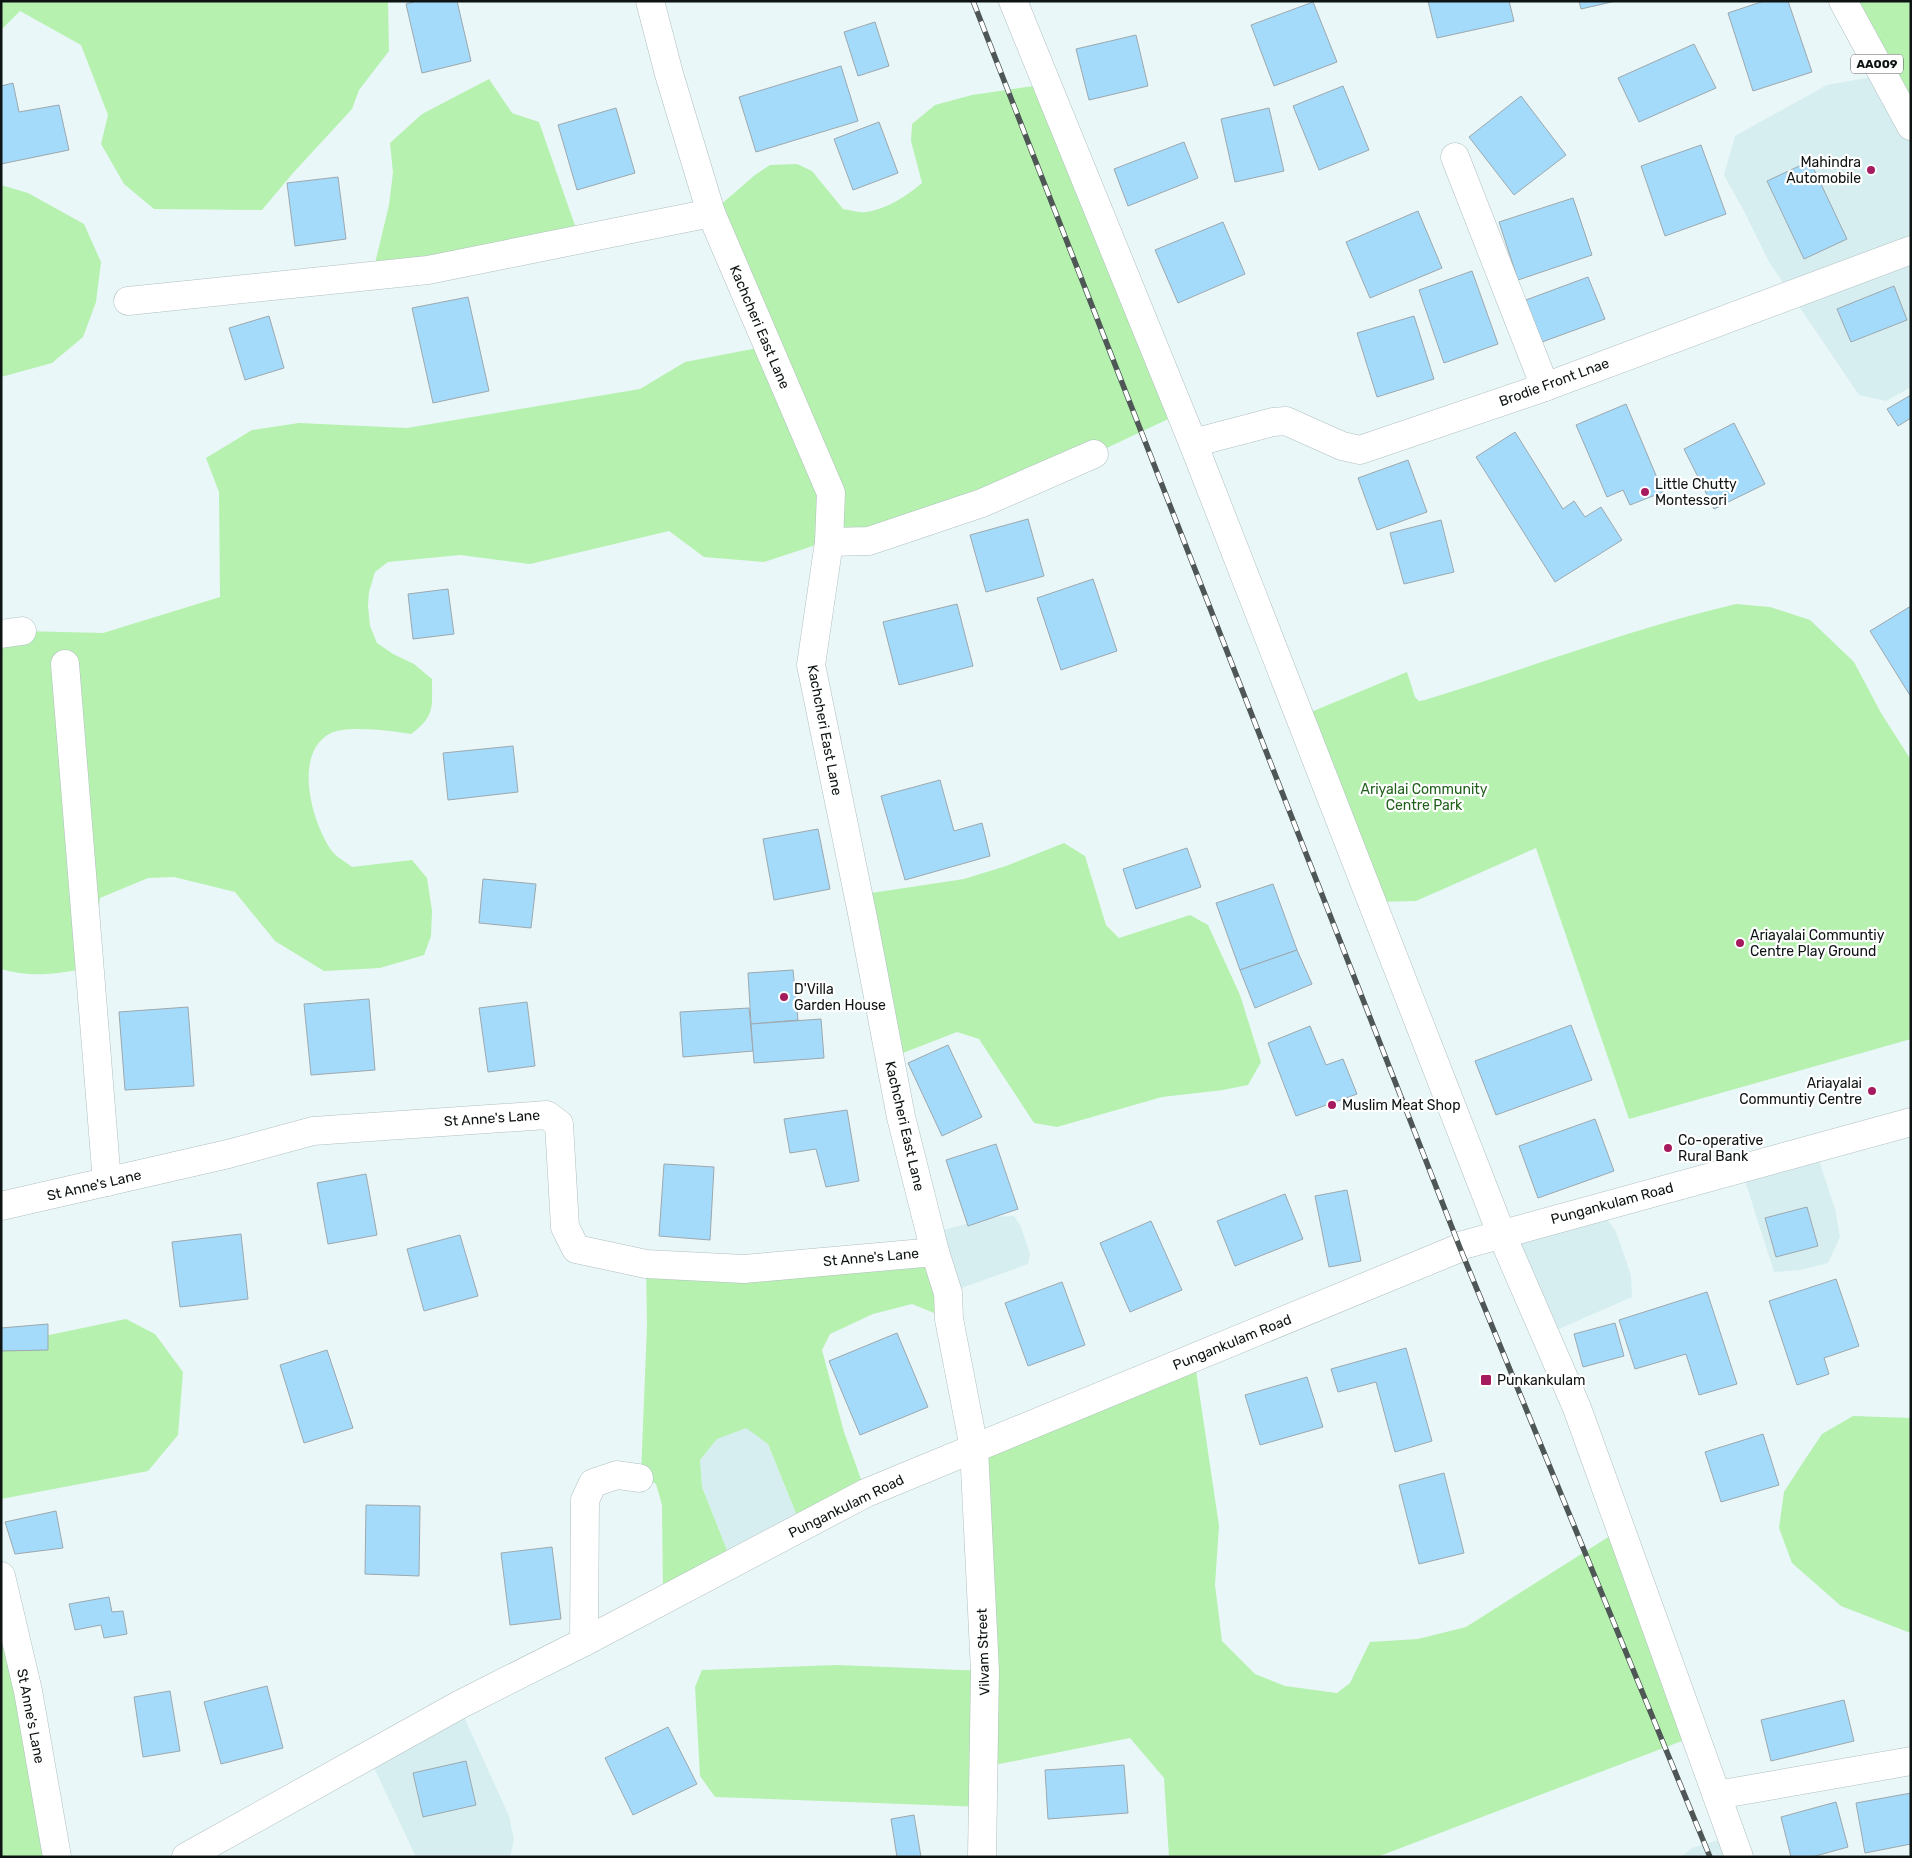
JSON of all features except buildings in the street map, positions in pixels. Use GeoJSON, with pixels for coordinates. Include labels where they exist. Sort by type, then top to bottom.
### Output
{"type":"FeatureCollection","features":[{"type":"Feature","properties":{"kind":"main road","name":"Kachcheri East Lane"},"geometry":{"type":"LineString","coordinates":[[650,1],[669,74],[711,213],[831,493],[829,542],[811,665],[901,1117],[935,1252],[948,1293],[949,1319],[974,1448]]}},
{"type":"Feature","properties":{"kind":"main road"},"geometry":{"type":"LineString","coordinates":[[1014,1],[1193,443],[1502,1234],[1577,1408],[1739,1857]]}},
{"type":"Feature","properties":{"kind":"main road","name":"AA009"},"geometry":{"type":"LineString","coordinates":[[1844,1],[1911,126]]}},
{"type":"Feature","properties":{"kind":"main road"},"geometry":{"type":"LineString","coordinates":[[1455,157],[1545,387]]}},
{"type":"Feature","properties":{"kind":"main road"},"geometry":{"type":"LineString","coordinates":[[128,301],[428,270],[711,213]]}},
{"type":"Feature","properties":{"kind":"main road","name":"Brodie Front Lnae"},"geometry":{"type":"LineString","coordinates":[[1193,443],[1273,422],[1286,421],[1342,446],[1360,450],[1545,387],[1911,250]]}},
{"type":"Feature","properties":{"kind":"main road"},"geometry":{"type":"LineString","coordinates":[[829,542],[869,541],[982,503],[1094,454]]}},
{"type":"Feature","properties":{"kind":"main road"},"geometry":{"type":"LineString","coordinates":[[65,664],[107,1182]]}},
{"type":"Feature","properties":{"kind":"main road","name":"St Anne's Lane"},"geometry":{"type":"LineString","coordinates":[[1,1206],[228,1154],[313,1131],[547,1115],[559,1124],[565,1227],[576,1249],[646,1264],[744,1268],[935,1252]]}},
{"type":"Feature","properties":{"kind":"main road","name":"Pungankulam Road"},"geometry":{"type":"LineString","coordinates":[[186,1857],[460,1705],[584,1642],[866,1493],[1439,1257],[1463,1245],[1911,1122]]}},
{"type":"Feature","properties":{"kind":"main road","name":"Vilvam Street"},"geometry":{"type":"LineString","coordinates":[[974,1448],[985,1671],[982,1857]]}},
{"type":"Feature","properties":{"kind":"main road"},"geometry":{"type":"LineString","coordinates":[[584,1642],[585,1500],[593,1483],[617,1475],[639,1478]]}},
{"type":"Feature","properties":{"kind":"main road","name":"St Anne's Lane"},"geometry":{"type":"LineString","coordinates":[[1,1576],[28,1691],[58,1857]]}},
{"type":"Feature","properties":{"kind":"main road"},"geometry":{"type":"LineString","coordinates":[[1717,1795],[1911,1761]]}},
{"type":"Feature","properties":{"kind":"shaded area"},"geometry":{"type":"Polygon","coordinates":[[[1883,75],[1911,126],[1911,387],[1886,401],[1859,395],[1769,262],[1724,175],[1735,136],[1827,85],[1883,75]]]}},
{"type":"Feature","properties":{"kind":"shaded area"},"geometry":{"type":"Polygon","coordinates":[[[1815,1148],[1835,1209],[1840,1237],[1828,1263],[1800,1270],[1774,1272],[1741,1168],[1815,1148]]]}},
{"type":"Feature","properties":{"kind":"shaded area"},"geometry":{"type":"Polygon","coordinates":[[[1599,1207],[1616,1232],[1631,1275],[1632,1297],[1545,1335],[1501,1233],[1599,1207]]]}},
{"type":"Feature","properties":{"kind":"shaded area"},"geometry":{"type":"Polygon","coordinates":[[[1014,1216],[1020,1225],[1030,1254],[1028,1264],[948,1293],[931,1233],[993,1217],[1014,1216]]]}},
{"type":"Feature","properties":{"kind":"shaded area"},"geometry":{"type":"Polygon","coordinates":[[[746,1427],[768,1444],[802,1528],[732,1563],[702,1487],[700,1460],[717,1439],[746,1427]]]}},
{"type":"Feature","properties":{"kind":"shaded area"},"geometry":{"type":"Polygon","coordinates":[[[460,1708],[509,1816],[514,1840],[510,1857],[416,1857],[369,1757],[460,1708]]]}},
{"type":"Feature","properties":{"kind":"shaded area"},"geometry":{"type":"Polygon","coordinates":[[[1725,1838],[1731,1857],[1681,1857],[1692,1848],[1725,1838]]]}},
{"type":"Feature","properties":{"kind":"green space"},"geometry":{"type":"Polygon","coordinates":[[[1,1],[388,1],[389,51],[359,90],[352,109],[262,210],[154,209],[124,184],[101,144],[108,115],[81,45],[20,11],[1,30],[1,1]]]}},
{"type":"Feature","properties":{"kind":"green space"},"geometry":{"type":"Polygon","coordinates":[[[1844,1],[1911,1],[1911,126],[1844,1]]]}},
{"type":"Feature","properties":{"kind":"green space"},"geometry":{"type":"Polygon","coordinates":[[[489,79],[512,113],[539,122],[580,240],[372,276],[389,205],[393,173],[390,143],[422,114],[489,79]]]}},
{"type":"Feature","properties":{"kind":"green space"},"geometry":{"type":"Polygon","coordinates":[[[1047,84],[1181,413],[1094,454],[764,562],[704,557],[669,531],[530,564],[460,555],[388,562],[375,572],[369,592],[370,626],[377,643],[393,654],[414,664],[432,679],[431,711],[419,728],[411,734],[359,729],[348,729],[331,733],[319,743],[312,756],[309,771],[309,788],[312,806],[324,838],[338,857],[352,867],[412,860],[427,878],[432,911],[431,936],[424,955],[380,968],[324,971],[275,941],[235,892],[174,877],[148,878],[100,898],[95,949],[88,968],[44,974],[12,972],[1,969],[1,634],[22,631],[103,633],[220,597],[219,492],[206,458],[252,430],[299,423],[407,428],[640,389],[685,362],[768,346],[711,213],[755,175],[770,165],[797,164],[812,171],[843,209],[863,212],[882,208],[910,193],[922,183],[911,141],[912,124],[935,105],[972,95],[1047,84]]]}},
{"type":"Feature","properties":{"kind":"green space"},"geometry":{"type":"Polygon","coordinates":[[[1,185],[28,193],[84,224],[101,262],[96,302],[83,337],[52,363],[1,377],[1,185]]]}},
{"type":"Feature","properties":{"kind":"green space","name":"Ariayalai Communtiy Centre Play Ground"},"geometry":{"type":"Polygon","coordinates":[[[1736,604],[1770,607],[1810,620],[1854,662],[1881,713],[1911,760],[1911,1039],[1629,1119],[1536,848],[1416,901],[1372,902],[1299,717],[1407,672],[1415,697],[1419,701],[1425,700],[1618,637],[1736,604]]]}},
{"type":"Feature","properties":{"kind":"green space"},"geometry":{"type":"Polygon","coordinates":[[[1064,843],[1085,856],[1106,925],[1119,938],[1190,915],[1208,925],[1240,995],[1261,1062],[1248,1085],[1162,1097],[1057,1127],[1034,1123],[979,1039],[957,1032],[890,1058],[858,895],[964,879],[1006,866],[1064,843]]]}},
{"type":"Feature","properties":{"kind":"green space"},"geometry":{"type":"Polygon","coordinates":[[[935,1252],[949,1319],[912,1304],[873,1314],[830,1334],[822,1350],[844,1432],[866,1493],[802,1528],[768,1444],[746,1428],[717,1439],[700,1460],[702,1487],[732,1563],[663,1600],[662,1505],[656,1484],[641,1475],[647,1325],[646,1264],[935,1252]]]}},
{"type":"Feature","properties":{"kind":"green space"},"geometry":{"type":"Polygon","coordinates":[[[126,1319],[155,1334],[183,1372],[178,1435],[148,1471],[1,1499],[1,1345],[126,1319]]]}},
{"type":"Feature","properties":{"kind":"green space"},"geometry":{"type":"Polygon","coordinates":[[[1194,1357],[1219,1526],[1215,1585],[1222,1641],[1255,1674],[1285,1686],[1337,1693],[1350,1683],[1370,1642],[1418,1639],[1466,1627],[1621,1529],[1695,1736],[1377,1857],[1169,1857],[1164,1778],[1130,1738],[984,1767],[983,1807],[715,1797],[700,1776],[695,1687],[702,1670],[837,1665],[985,1671],[974,1448],[1194,1357]]]}},
{"type":"Feature","properties":{"kind":"green space"},"geometry":{"type":"Polygon","coordinates":[[[1853,1416],[1911,1418],[1911,1632],[1841,1606],[1792,1563],[1779,1528],[1784,1492],[1800,1467],[1822,1434],[1853,1416]]]}},
{"type":"Feature","properties":{"kind":"green space"},"geometry":{"type":"Polygon","coordinates":[[[1,1604],[64,1857],[1,1857],[1,1604]]]}},
{"type":"Feature","properties":{"kind":"railway"},"geometry":{"type":"LineString","coordinates":[[973,1],[1460,1248],[1710,1857]]}},
{"type":"Feature","properties":{"kind":"place","name":"Mahindra Automobile"},"geometry":{"type":"Point","coordinates":[1871,170]}},
{"type":"Feature","properties":{"kind":"place","name":"Little Chutty Montessori"},"geometry":{"type":"Point","coordinates":[1645,492]}},
{"type":"Feature","properties":{"kind":"place","name":"Ariayalai Communtiy Centre Play Ground"},"geometry":{"type":"Point","coordinates":[1740,943]}},
{"type":"Feature","properties":{"kind":"place","name":"D'Villa Garden House"},"geometry":{"type":"Point","coordinates":[784,997]}},
{"type":"Feature","properties":{"kind":"place","name":"Ariayalai Communtiy Centre"},"geometry":{"type":"Point","coordinates":[1872,1091]}},
{"type":"Feature","properties":{"kind":"place","name":"Muslim Meat Shop"},"geometry":{"type":"Point","coordinates":[1332,1105]}},
{"type":"Feature","properties":{"kind":"place","name":"Co-operative Rural Bank"},"geometry":{"type":"Point","coordinates":[1668,1148]}},
{"type":"Feature","properties":{"kind":"place","name":"Punkankulam"},"geometry":{"type":"Point","coordinates":[1486,1380]}},
{"type":"Feature","properties":{"kind":"park label","name":"Ariyalai Community Centre Park"},"geometry":{"type":"Point","coordinates":[1424,798]}}]}
